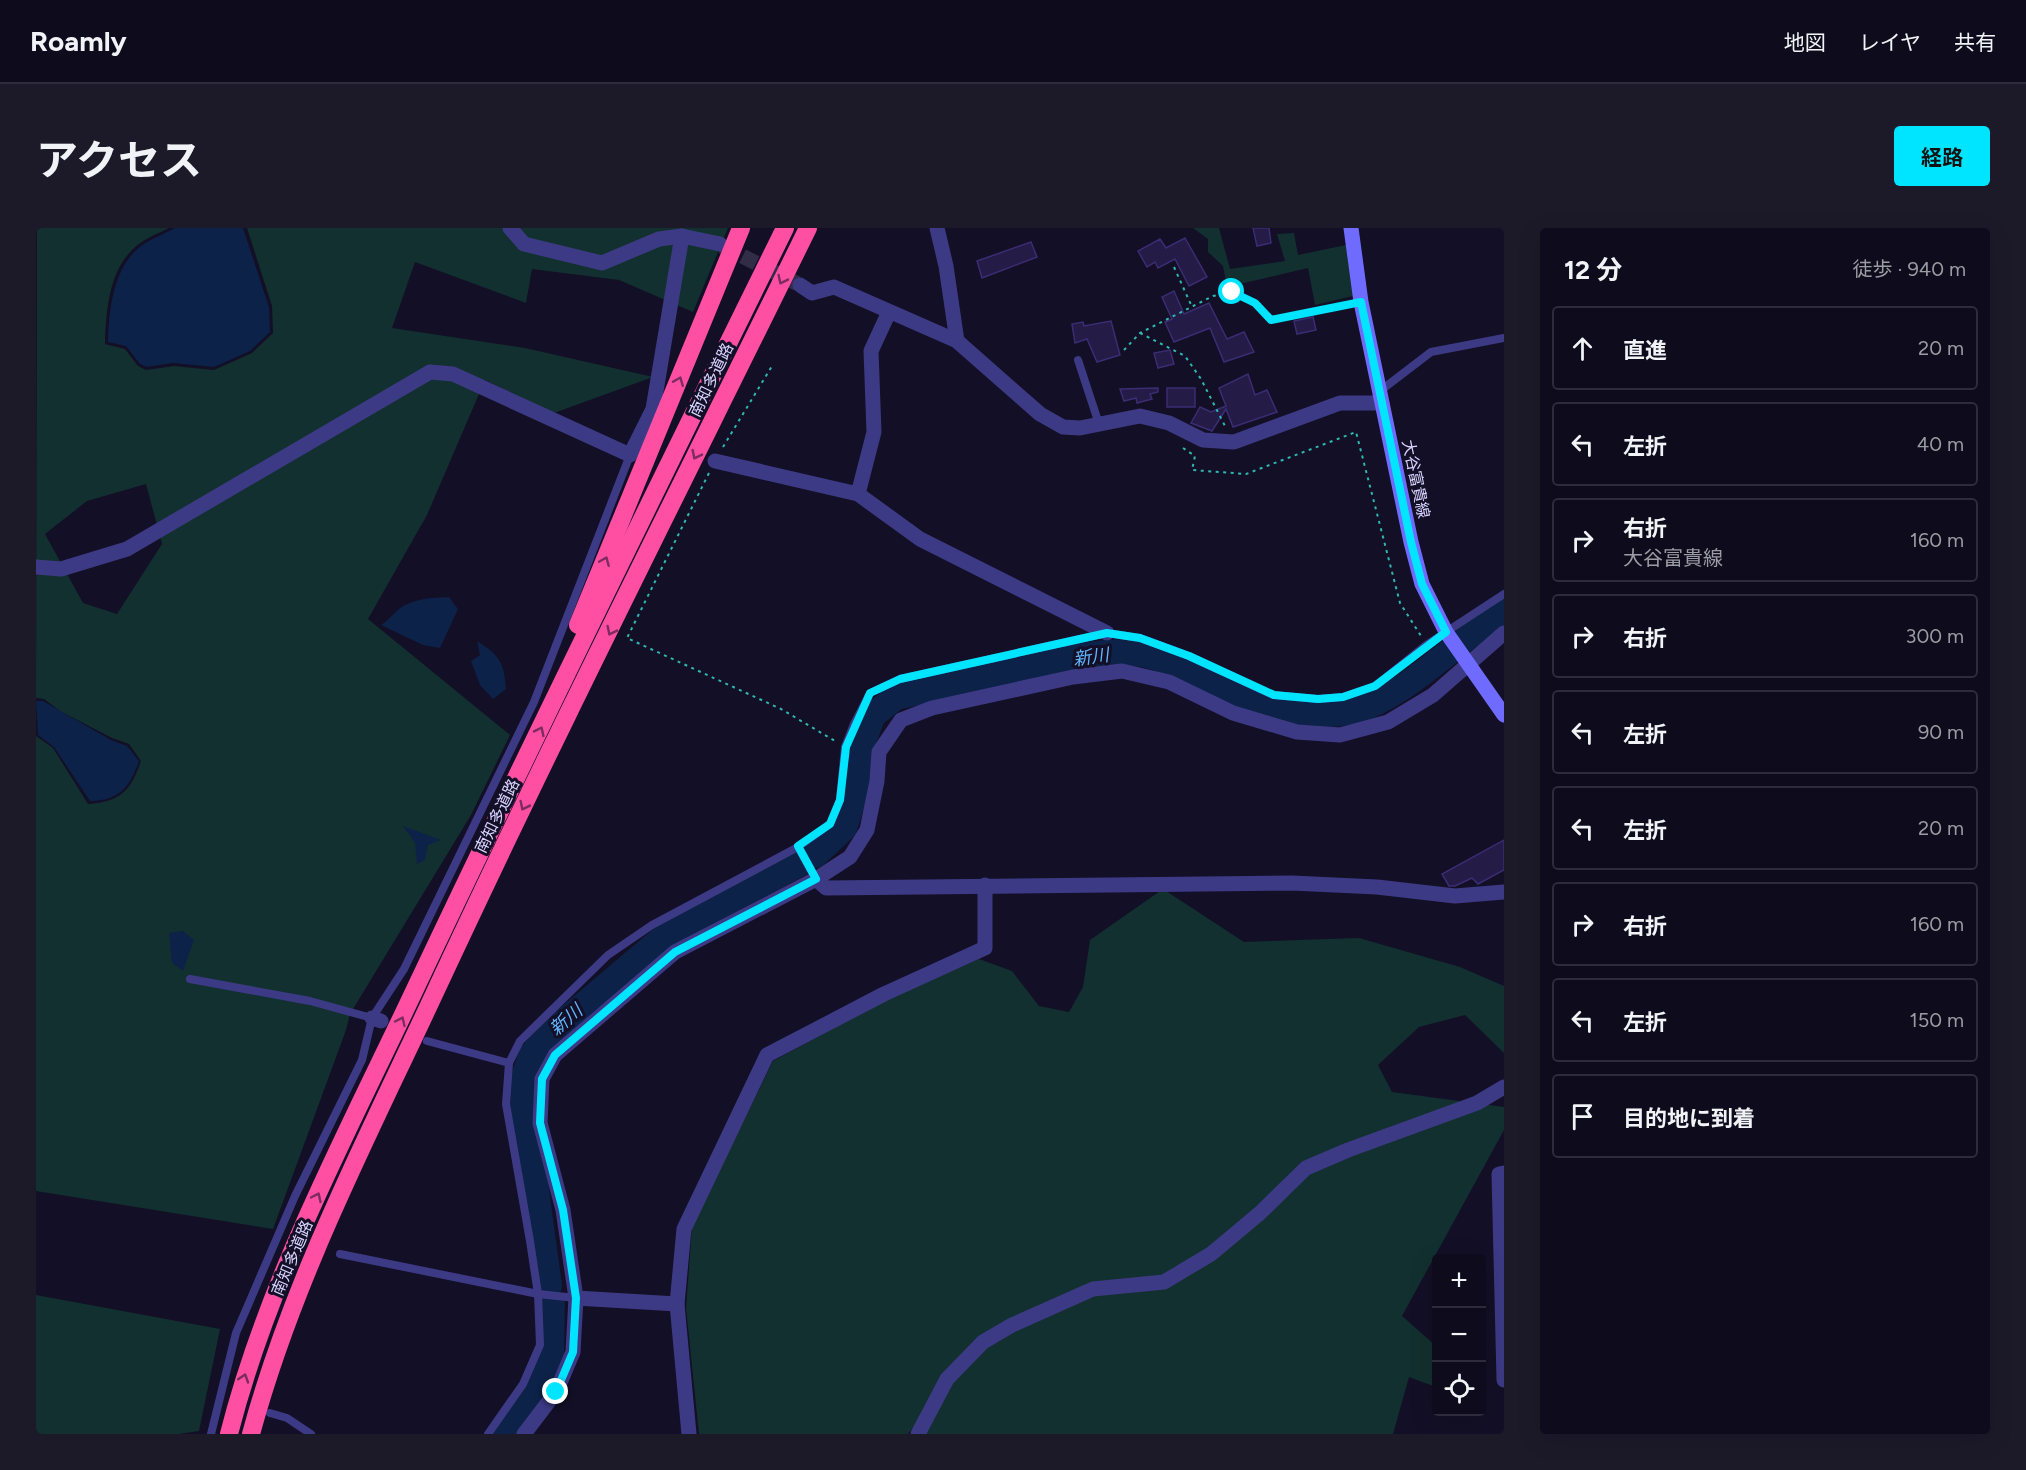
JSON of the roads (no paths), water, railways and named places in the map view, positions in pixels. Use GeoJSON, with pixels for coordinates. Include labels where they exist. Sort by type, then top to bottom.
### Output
{"type":"FeatureCollection","features":[{"type":"Feature","properties":{"kind":"highway"},"geometry":{"type":"LineString","coordinates":[[558,694],[556,680],[741,228]]}},
{"type":"Feature","properties":{"kind":"highway","name":"南知多道路"},"geometry":{"type":"LineString","coordinates":[[229,1434],[260,1329],[304,1226],[474,865],[785,228]]}},
{"type":"Feature","properties":{"kind":"highway","name":"南知多道路"},"geometry":{"type":"LineString","coordinates":[[251,1434],[266,1379],[287,1318],[325,1227],[478,899],[808,228]]}},
{"type":"Feature","properties":{"kind":"main road","name":"大谷富貴線"},"geometry":{"type":"LineString","coordinates":[[1351,228],[1361,302],[1422,584],[1446,632],[1504,716]]}},
{"type":"Feature","properties":{"kind":"street"},"geometry":{"type":"LineString","coordinates":[[510,228],[524,244],[602,263],[659,239],[682,236],[720,244]]}},
{"type":"Feature","properties":{"kind":"street"},"geometry":{"type":"LineString","coordinates":[[937,228],[946,266],[957,341]]}},
{"type":"Feature","properties":{"kind":"street"},"geometry":{"type":"LineString","coordinates":[[36,567],[62,569],[127,549],[430,372],[453,374],[630,455],[653,409],[682,236]]}},
{"type":"Feature","properties":{"kind":"street"},"geometry":{"type":"LineString","coordinates":[[800,285],[812,293],[834,287],[957,341],[1040,414],[1063,428],[1080,428],[1140,416],[1169,423],[1203,440],[1234,442],[1340,403],[1381,397]]}},
{"type":"Feature","properties":{"kind":"street"},"geometry":{"type":"LineString","coordinates":[[858,494],[874,432],[871,351],[889,312]]}},
{"type":"Feature","properties":{"kind":"street"},"geometry":{"type":"LineString","coordinates":[[715,461],[858,494],[920,539],[1107,633]]}},
{"type":"Feature","properties":{"kind":"street"},"geometry":{"type":"LineString","coordinates":[[524,1434],[556,1392],[573,1352],[576,1298],[563,1210],[540,1123],[542,1079],[555,1055],[675,952],[816,879],[849,857],[867,830],[877,781],[879,752],[901,720],[932,708],[1073,677],[1122,671],[1169,682],[1233,713],[1297,732],[1340,735],[1388,722],[1433,695],[1504,633]]}},
{"type":"Feature","properties":{"kind":"street"},"geometry":{"type":"LineString","coordinates":[[816,879],[826,888],[1292,883],[1377,887],[1455,896],[1504,892]]}},
{"type":"Feature","properties":{"kind":"street"},"geometry":{"type":"LineString","coordinates":[[689,1434],[677,1304],[684,1229],[767,1055],[884,994],[985,948],[984,885]]}},
{"type":"Feature","properties":{"kind":"street"},"geometry":{"type":"LineString","coordinates":[[918,1434],[947,1378],[983,1342],[1012,1325],[1093,1289],[1164,1282],[1210,1254],[1260,1213],[1306,1168],[1348,1150],[1477,1103],[1504,1087]]}},
{"type":"Feature","properties":{"kind":"street"},"geometry":{"type":"LineString","coordinates":[[1504,1173],[1499,1174],[1504,1380]]}},
{"type":"Feature","properties":{"kind":"street"},"geometry":{"type":"LineString","coordinates":[[576,1298],[677,1304]]}},
{"type":"Feature","properties":{"kind":"lane"},"geometry":{"type":"LineString","coordinates":[[1381,397],[1431,352],[1504,338]]}},
{"type":"Feature","properties":{"kind":"lane"},"geometry":{"type":"LineString","coordinates":[[1078,360],[1099,424]]}},
{"type":"Feature","properties":{"kind":"lane"},"geometry":{"type":"LineString","coordinates":[[211,1434],[236,1333],[295,1196],[362,1060],[377,1020],[534,702],[630,455]]}},
{"type":"Feature","properties":{"kind":"lane"},"geometry":{"type":"LineString","coordinates":[[488,1434],[524,1384],[540,1345],[538,1294],[506,1104],[509,1063],[520,1041],[608,955],[652,925],[798,846],[830,824],[840,800],[846,747],[870,693],[900,679],[1107,633],[1140,638],[1274,695],[1318,699],[1343,697],[1375,686],[1426,645],[1504,594]]}},
{"type":"Feature","properties":{"kind":"lane"},"geometry":{"type":"LineString","coordinates":[[798,846],[816,879]]}},
{"type":"Feature","properties":{"kind":"lane"},"geometry":{"type":"LineString","coordinates":[[190,979],[310,1001],[377,1020]]}},
{"type":"Feature","properties":{"kind":"lane"},"geometry":{"type":"LineString","coordinates":[[427,1041],[509,1063]]}},
{"type":"Feature","properties":{"kind":"lane"},"geometry":{"type":"LineString","coordinates":[[340,1254],[538,1294],[576,1298]]}},
{"type":"Feature","properties":{"kind":"lane"},"geometry":{"type":"LineString","coordinates":[[270,1413],[286,1418],[311,1434]]}},
{"type":"Feature","properties":{"kind":"water"},"geometry":{"type":"Polygon","coordinates":[[[175,228],[243,228],[269,307],[270,332],[250,351],[214,367],[173,363],[147,367],[140,364],[126,346],[108,342],[111,303],[124,265],[141,246],[175,228]]]}},
{"type":"Feature","properties":{"kind":"water"},"geometry":{"type":"Polygon","coordinates":[[[449,597],[458,609],[440,648],[423,645],[381,625],[404,605],[423,599],[449,597]]]}},
{"type":"Feature","properties":{"kind":"water"},"geometry":{"type":"Polygon","coordinates":[[[477,641],[496,656],[504,672],[506,689],[493,699],[480,685],[471,661],[480,655],[477,641]]]}},
{"type":"Feature","properties":{"kind":"water"},"geometry":{"type":"Polygon","coordinates":[[[36,701],[43,701],[111,740],[127,746],[139,761],[132,778],[122,791],[109,798],[90,801],[54,747],[38,735],[36,701]]]}},
{"type":"Feature","properties":{"kind":"water"},"geometry":{"type":"Polygon","coordinates":[[[403,826],[441,840],[428,845],[425,860],[417,864],[415,843],[403,826]]]}},
{"type":"Feature","properties":{"kind":"water"},"geometry":{"type":"Polygon","coordinates":[[[183,931],[194,940],[183,971],[172,963],[169,933],[183,931]]]}},
{"type":"Feature","properties":{"kind":"waterway","name":"新川"},"geometry":{"type":"LineString","coordinates":[[1464,640],[1504,611]]}},
{"type":"Feature","properties":{"kind":"waterway","name":"新川"},"geometry":{"type":"LineString","coordinates":[[815,855],[844,828],[858,784],[860,749],[873,715],[896,697],[1084,656],[1123,652],[1148,655],[1159,659],[1223,691],[1259,705],[1299,713],[1340,713],[1359,709],[1387,697],[1448,653]]}},
{"type":"Feature","properties":{"kind":"waterway","name":"新川"},"geometry":{"type":"LineString","coordinates":[[549,1286],[530,1145],[520,1113],[523,1079],[532,1054],[548,1035],[670,932],[801,863]]}},
{"type":"Feature","properties":{"kind":"waterway","name":"新川"},"geometry":{"type":"LineString","coordinates":[[503,1434],[539,1384],[551,1356],[552,1304]]}},
{"type":"Feature","properties":{"kind":"tunnel"},"geometry":{"type":"LineString","coordinates":[[722,246],[800,285]]}}]}
